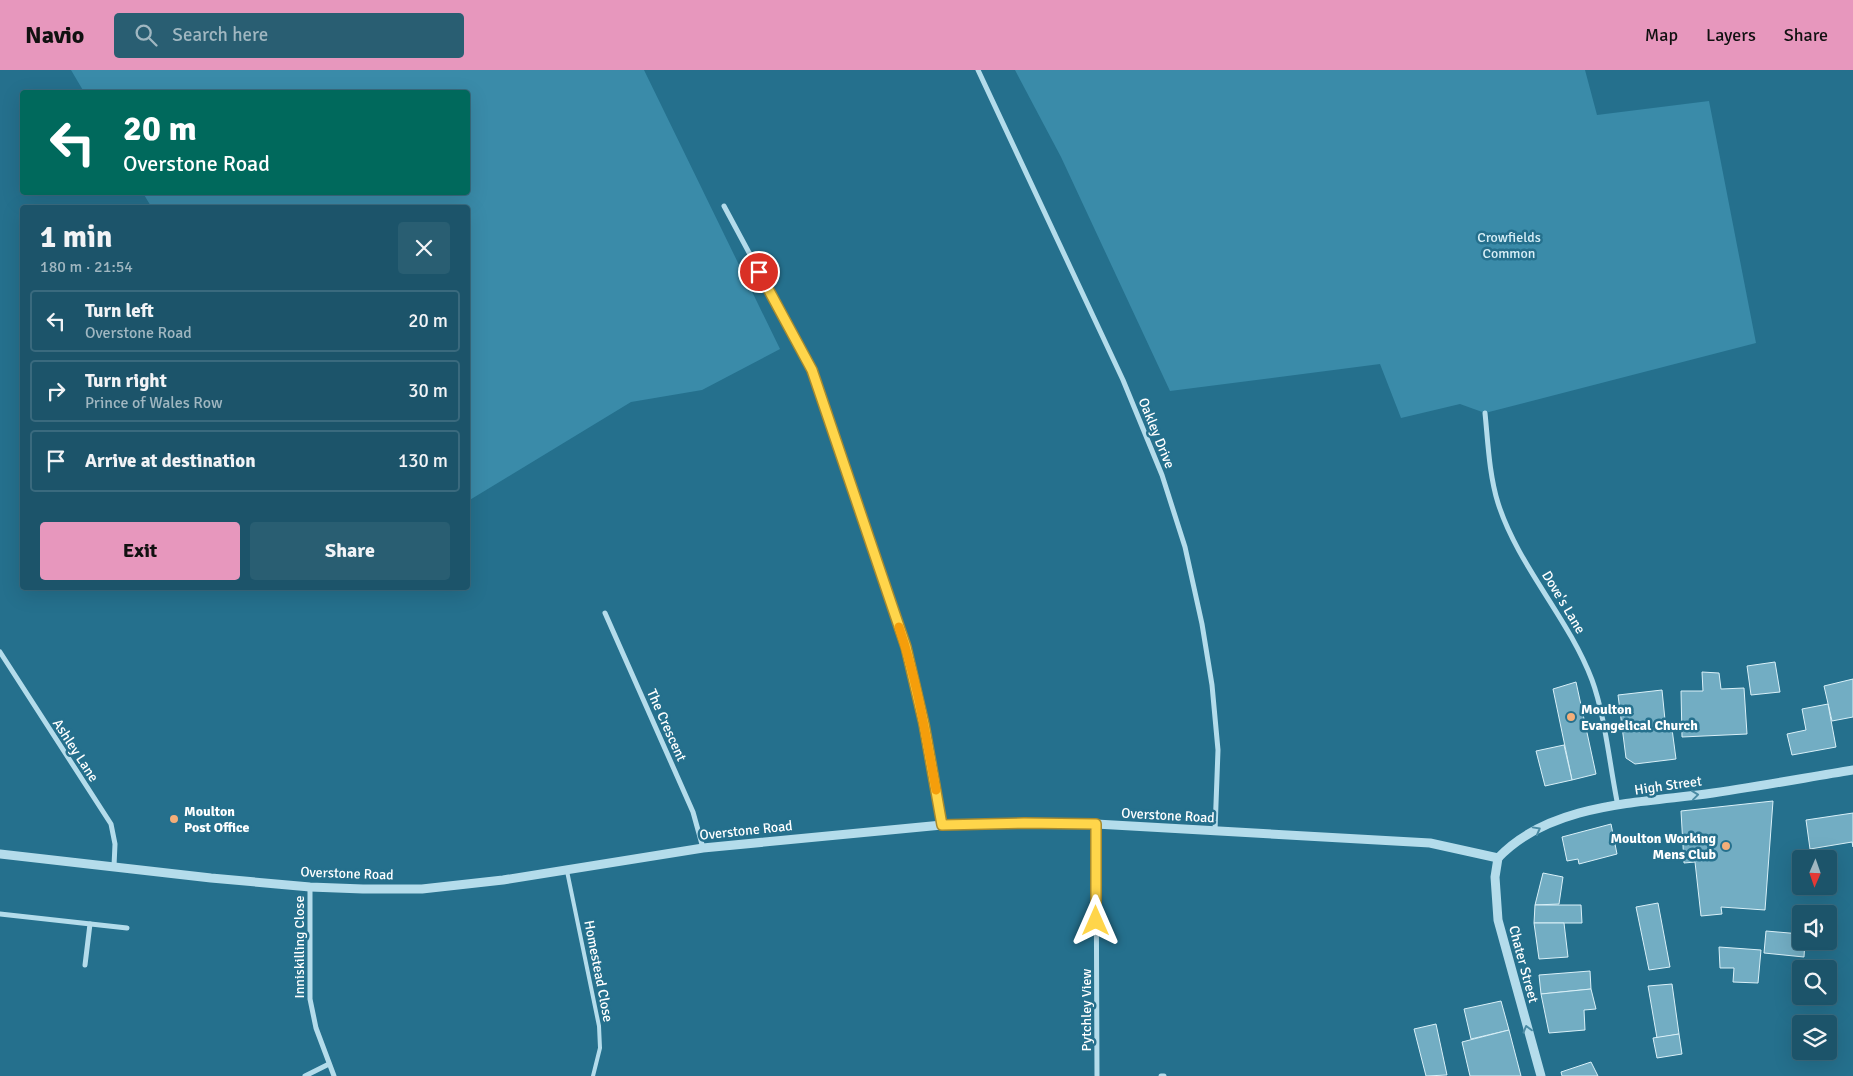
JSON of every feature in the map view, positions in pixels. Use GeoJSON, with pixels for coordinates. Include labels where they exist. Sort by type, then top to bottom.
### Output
{"type":"FeatureCollection","features":[{"type":"Feature","properties":{"kind":"street","name":"Oakley Drive"},"geometry":{"type":"LineString","coordinates":[[978,70],[1123,380],[1162,475],[1185,547],[1202,624],[1212,685],[1218,750],[1215,831]]}},
{"type":"Feature","properties":{"kind":"street"},"geometry":{"type":"LineString","coordinates":[[724,206],[812,370],[906,647],[924,724],[942,825]]}},
{"type":"Feature","properties":{"kind":"street","name":"Dove's Lane"},"geometry":{"type":"LineString","coordinates":[[1485,413],[1491,472],[1498,503],[1513,538],[1576,644],[1592,680],[1618,806]]}},
{"type":"Feature","properties":{"kind":"street","name":"The Crescent"},"geometry":{"type":"LineString","coordinates":[[605,613],[693,812],[703,848]]}},
{"type":"Feature","properties":{"kind":"street","name":"Ashley Lane"},"geometry":{"type":"LineString","coordinates":[[0,652],[111,824],[115,844],[114,866]]}},
{"type":"Feature","properties":{"kind":"street","name":"High Street"},"geometry":{"type":"LineString","coordinates":[[1498,858],[1509,846],[1543,826],[1575,815],[1618,806],[1853,770]]}},
{"type":"Feature","properties":{"kind":"street","name":"Overstone Road"},"geometry":{"type":"LineString","coordinates":[[0,854],[310,887],[422,889],[567,871],[703,848],[942,825],[1096,824],[1215,831],[1430,844],[1498,858]]}},
{"type":"Feature","properties":{"kind":"street","name":"Pytchley View"},"geometry":{"type":"LineString","coordinates":[[1096,824],[1097,1076]]}},
{"type":"Feature","properties":{"kind":"street","name":"Chater Street"},"geometry":{"type":"LineString","coordinates":[[1498,858],[1495,877],[1498,920],[1541,1076]]}},
{"type":"Feature","properties":{"kind":"street","name":"Inniskilling Close"},"geometry":{"type":"LineString","coordinates":[[310,887],[310,999],[316,1028],[334,1076]]}},
{"type":"Feature","properties":{"kind":"street"},"geometry":{"type":"LineString","coordinates":[[0,914],[127,928]]}},
{"type":"Feature","properties":{"kind":"street"},"geometry":{"type":"LineString","coordinates":[[86,965],[90,924]]}},
{"type":"Feature","properties":{"kind":"street"},"geometry":{"type":"LineString","coordinates":[[305,1076],[329,1064]]}},
{"type":"Feature","properties":{"kind":"lane","name":"Homestead Close"},"geometry":{"type":"LineString","coordinates":[[567,871],[600,1026],[600,1048],[593,1076]]}},
{"type":"Feature","properties":{"kind":"green space"},"geometry":{"type":"Polygon","coordinates":[[[71,70],[644,70],[780,349],[702,390],[631,402],[470,500],[470,205],[150,205],[144,195],[470,195],[470,90],[83,90],[71,70]]]}},
{"type":"Feature","properties":{"kind":"green space","name":"Crowfields Common"},"geometry":{"type":"Polygon","coordinates":[[[1015,70],[1585,70],[1597,115],[1709,101],[1756,343],[1485,413],[1460,404],[1401,418],[1380,364],[1170,391],[1061,157],[1015,70]]]}},
{"type":"Feature","properties":{"kind":"building"},"geometry":{"type":"Polygon","coordinates":[[[1775,662],[1780,692],[1751,695],[1747,666],[1775,662]]]}},
{"type":"Feature","properties":{"kind":"building"},"geometry":{"type":"Polygon","coordinates":[[[1702,672],[1719,673],[1721,689],[1744,688],[1747,734],[1682,737],[1681,691],[1703,691],[1702,672]]]}},
{"type":"Feature","properties":{"kind":"building"},"geometry":{"type":"Polygon","coordinates":[[[1853,679],[1853,717],[1832,721],[1824,686],[1853,679]]]}},
{"type":"Feature","properties":{"kind":"building","name":"Moulton Evangelical Church"},"geometry":{"type":"Polygon","coordinates":[[[1576,682],[1596,774],[1572,780],[1553,689],[1576,682]]]}},
{"type":"Feature","properties":{"kind":"building"},"geometry":{"type":"Polygon","coordinates":[[[1662,690],[1666,730],[1672,729],[1676,759],[1635,764],[1626,758],[1618,695],[1662,690]]]}},
{"type":"Feature","properties":{"kind":"building"},"geometry":{"type":"Polygon","coordinates":[[[1828,704],[1836,747],[1792,755],[1787,734],[1806,730],[1802,709],[1828,704]]]}},
{"type":"Feature","properties":{"kind":"building"},"geometry":{"type":"Polygon","coordinates":[[[1564,745],[1572,780],[1545,786],[1536,751],[1564,745]]]}},
{"type":"Feature","properties":{"kind":"building","name":"Moulton Working Mens Club"},"geometry":{"type":"Polygon","coordinates":[[[1773,801],[1765,910],[1721,907],[1722,914],[1701,916],[1695,862],[1684,863],[1681,811],[1773,801]]]}},
{"type":"Feature","properties":{"kind":"building"},"geometry":{"type":"Polygon","coordinates":[[[1853,813],[1853,847],[1852,842],[1810,849],[1806,820],[1853,813]]]}},
{"type":"Feature","properties":{"kind":"building"},"geometry":{"type":"Polygon","coordinates":[[[1611,824],[1617,854],[1579,864],[1578,859],[1567,861],[1562,837],[1611,824]]]}},
{"type":"Feature","properties":{"kind":"building"},"geometry":{"type":"Polygon","coordinates":[[[1543,873],[1563,877],[1559,904],[1535,905],[1543,873]]]}},
{"type":"Feature","properties":{"kind":"building"},"geometry":{"type":"Polygon","coordinates":[[[1658,903],[1670,967],[1649,970],[1636,907],[1658,903]]]}},
{"type":"Feature","properties":{"kind":"building"},"geometry":{"type":"Polygon","coordinates":[[[1535,905],[1581,905],[1582,923],[1534,923],[1535,905]]]}},
{"type":"Feature","properties":{"kind":"building"},"geometry":{"type":"Polygon","coordinates":[[[1534,923],[1564,923],[1568,957],[1539,959],[1534,923]]]}},
{"type":"Feature","properties":{"kind":"building"},"geometry":{"type":"Polygon","coordinates":[[[1766,931],[1792,933],[1792,950],[1804,950],[1804,957],[1764,953],[1766,931]]]}},
{"type":"Feature","properties":{"kind":"building"},"geometry":{"type":"Polygon","coordinates":[[[1719,947],[1761,950],[1758,983],[1733,982],[1734,968],[1720,968],[1719,947]]]}},
{"type":"Feature","properties":{"kind":"building"},"geometry":{"type":"Polygon","coordinates":[[[1590,971],[1591,989],[1541,994],[1539,975],[1590,971]]]}},
{"type":"Feature","properties":{"kind":"building"},"geometry":{"type":"Polygon","coordinates":[[[1672,984],[1679,1034],[1657,1038],[1648,986],[1672,984]]]}},
{"type":"Feature","properties":{"kind":"building"},"geometry":{"type":"Polygon","coordinates":[[[1591,989],[1596,1009],[1584,1010],[1585,1030],[1549,1033],[1541,994],[1591,989]]]}},
{"type":"Feature","properties":{"kind":"building"},"geometry":{"type":"Polygon","coordinates":[[[1501,1001],[1509,1030],[1471,1039],[1464,1009],[1501,1001]]]}},
{"type":"Feature","properties":{"kind":"building"},"geometry":{"type":"Polygon","coordinates":[[[1436,1024],[1447,1075],[1426,1076],[1414,1029],[1436,1024]]]}},
{"type":"Feature","properties":{"kind":"building"},"geometry":{"type":"Polygon","coordinates":[[[1509,1030],[1521,1076],[1470,1076],[1462,1042],[1509,1030]]]}},
{"type":"Feature","properties":{"kind":"building"},"geometry":{"type":"Polygon","coordinates":[[[1679,1034],[1682,1054],[1657,1058],[1653,1038],[1679,1034]]]}},
{"type":"Feature","properties":{"kind":"building"},"geometry":{"type":"Polygon","coordinates":[[[1591,1062],[1598,1076],[1562,1076],[1561,1072],[1591,1062]]]}},
{"type":"Feature","properties":{"kind":"slow traffic"},"geometry":{"type":"LineString","coordinates":[[899,627],[906,647],[924,724],[936,790]]}},
{"type":"Feature","properties":{"kind":"place","name":"Moulton Evangelical Church"},"geometry":{"type":"Point","coordinates":[1571,717]}},
{"type":"Feature","properties":{"kind":"place","name":"Moulton Post Office"},"geometry":{"type":"Point","coordinates":[174,819]}},
{"type":"Feature","properties":{"kind":"place","name":"Moulton Working Mens Club"},"geometry":{"type":"Point","coordinates":[1726,846]}},
{"type":"Feature","properties":{"kind":"route"},"geometry":{"type":"LineString","coordinates":[[759,272],[812,370],[906,647],[924,724],[942,825],[1096,824],[1096,921]]}}]}
